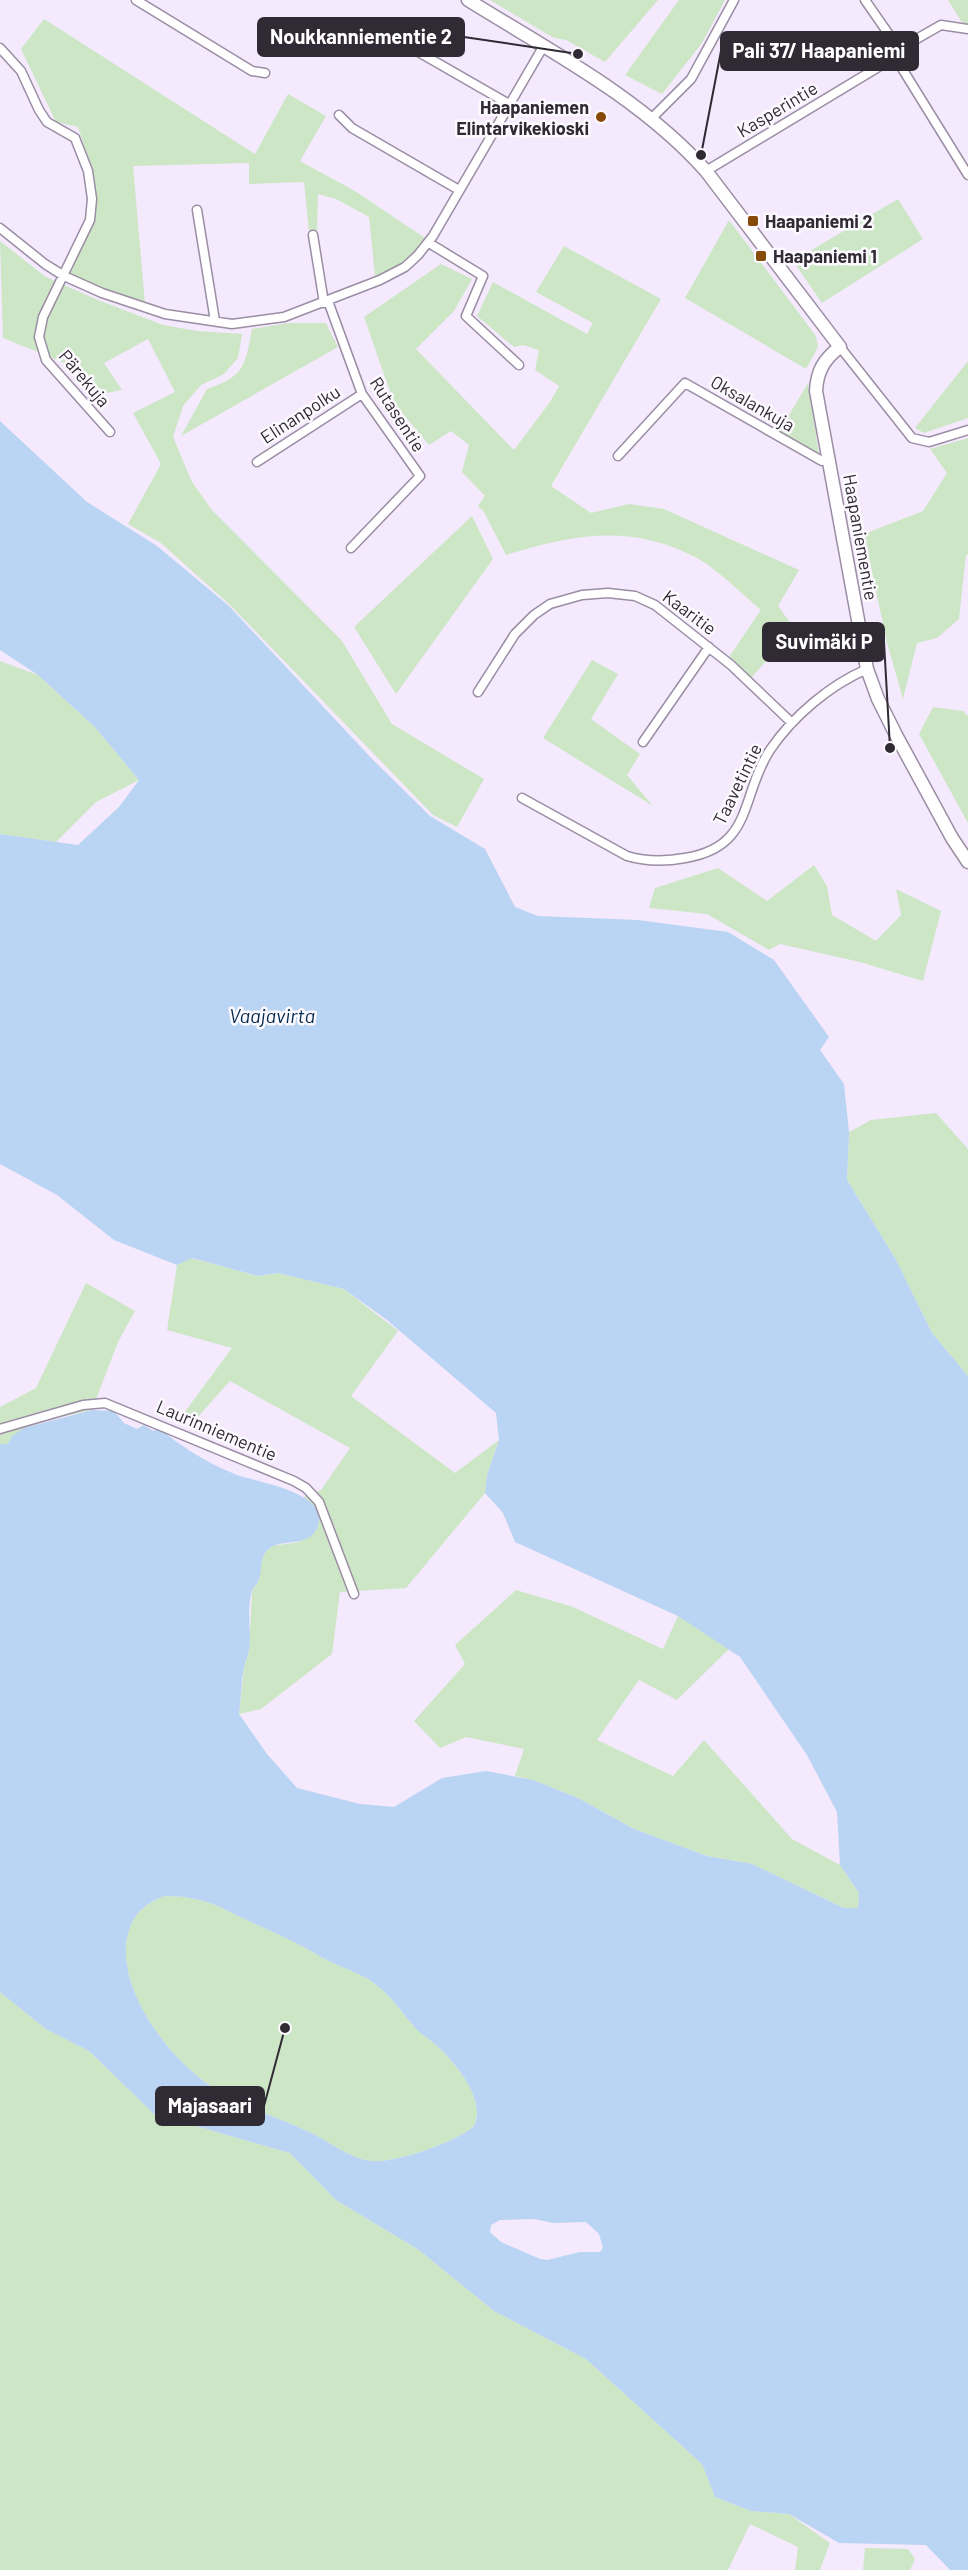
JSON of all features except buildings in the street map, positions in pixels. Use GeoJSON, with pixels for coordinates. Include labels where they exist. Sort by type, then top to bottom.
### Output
{"type":"FeatureCollection","features":[{"type":"Feature","properties":{"kind":"street"},"geometry":{"type":"LineString","coordinates":[[136,0],[252,71],[265,73]]}},
{"type":"Feature","properties":{"kind":"street"},"geometry":{"type":"LineString","coordinates":[[468,0],[651,119],[689,153],[706,171],[912,438],[928,442],[968,430]]}},
{"type":"Feature","properties":{"kind":"street"},"geometry":{"type":"LineString","coordinates":[[651,119],[691,79],[734,0]]}},
{"type":"Feature","properties":{"kind":"street"},"geometry":{"type":"LineString","coordinates":[[865,0],[968,175]]}},
{"type":"Feature","properties":{"kind":"street","name":"Kasperintie"},"geometry":{"type":"LineString","coordinates":[[706,171],[940,25],[968,29]]}},
{"type":"Feature","properties":{"kind":"street"},"geometry":{"type":"LineString","coordinates":[[382,38],[401,42],[509,104]]}},
{"type":"Feature","properties":{"kind":"street"},"geometry":{"type":"LineString","coordinates":[[0,228],[64,276],[102,293],[165,314],[232,324],[284,317],[326,302],[405,267],[429,243],[543,47]]}},
{"type":"Feature","properties":{"kind":"street","name":"Pärekuja"},"geometry":{"type":"LineString","coordinates":[[0,48],[21,70],[47,122],[75,138],[88,171],[92,199],[90,220],[43,317],[39,337],[46,360],[110,432]]}},
{"type":"Feature","properties":{"kind":"street"},"geometry":{"type":"LineString","coordinates":[[339,115],[352,128],[459,190]]}},
{"type":"Feature","properties":{"kind":"street"},"geometry":{"type":"LineString","coordinates":[[197,210],[215,321]]}},
{"type":"Feature","properties":{"kind":"street","name":"Rutasentie"},"geometry":{"type":"LineString","coordinates":[[313,235],[326,302],[362,394],[420,476],[351,548]]}},
{"type":"Feature","properties":{"kind":"street"},"geometry":{"type":"LineString","coordinates":[[429,243],[483,276],[466,316],[519,364]]}},
{"type":"Feature","properties":{"kind":"street","name":"Haapaniementie"},"geometry":{"type":"LineString","coordinates":[[840,347],[823,363],[816,382],[816,391],[867,669],[887,717],[952,838],[968,862]]}},
{"type":"Feature","properties":{"kind":"street","name":"Oksalankuja"},"geometry":{"type":"LineString","coordinates":[[618,456],[685,383],[822,461],[828,461]]}},
{"type":"Feature","properties":{"kind":"street","name":"Elinanpolku"},"geometry":{"type":"LineString","coordinates":[[257,462],[362,394]]}},
{"type":"Feature","properties":{"kind":"street","name":"Kaaritie"},"geometry":{"type":"LineString","coordinates":[[478,692],[515,634],[550,604],[582,595],[608,593],[635,596],[655,605],[709,647],[792,723]]}},
{"type":"Feature","properties":{"kind":"street"},"geometry":{"type":"LineString","coordinates":[[644,742],[709,647]]}},
{"type":"Feature","properties":{"kind":"street","name":"Taavetintie"},"geometry":{"type":"LineString","coordinates":[[522,798],[627,856],[643,861],[662,862],[710,852],[725,843],[739,824],[747,808],[756,774],[770,750],[792,723],[832,688],[867,669]]}},
{"type":"Feature","properties":{"kind":"street","name":"Laurinniementie"},"geometry":{"type":"LineString","coordinates":[[0,1429],[83,1405],[105,1403],[294,1481],[306,1488],[320,1502],[354,1594]]}},
{"type":"Feature","properties":{"kind":"green space"},"geometry":{"type":"Polygon","coordinates":[[[490,0],[658,0],[605,62],[566,40],[554,38],[490,0]]]}},
{"type":"Feature","properties":{"kind":"green space"},"geometry":{"type":"Polygon","coordinates":[[[679,0],[725,0],[702,43],[662,94],[625,75],[679,0]]]}},
{"type":"Feature","properties":{"kind":"green space"},"geometry":{"type":"Polygon","coordinates":[[[948,0],[968,0],[968,32],[948,0]]]}},
{"type":"Feature","properties":{"kind":"green space"},"geometry":{"type":"Polygon","coordinates":[[[44,19],[255,154],[288,94],[326,116],[300,161],[355,191],[425,238],[403,262],[383,275],[375,277],[369,217],[336,199],[318,194],[317,232],[309,232],[304,182],[249,184],[249,163],[133,166],[145,304],[70,275],[93,220],[92,170],[78,127],[56,122],[21,49],[44,19]]]}},
{"type":"Feature","properties":{"kind":"green space"},"geometry":{"type":"Polygon","coordinates":[[[898,199],[923,239],[822,303],[793,261],[898,199]]]}},
{"type":"Feature","properties":{"kind":"green space"},"geometry":{"type":"Polygon","coordinates":[[[729,220],[816,336],[818,347],[806,369],[685,298],[729,220]]]}},
{"type":"Feature","properties":{"kind":"green space"},"geometry":{"type":"Polygon","coordinates":[[[0,241],[46,277],[163,325],[197,331],[242,334],[238,358],[224,374],[201,385],[183,406],[173,437],[192,482],[212,510],[342,641],[392,724],[484,779],[457,827],[433,815],[231,606],[161,543],[128,524],[161,464],[133,413],[175,392],[148,339],[104,363],[122,390],[90,396],[65,363],[3,338],[0,241]]]}},
{"type":"Feature","properties":{"kind":"green space"},"geometry":{"type":"Polygon","coordinates":[[[564,246],[661,299],[551,486],[591,513],[629,504],[664,509],[799,570],[778,606],[795,629],[751,678],[729,657],[761,610],[730,582],[697,558],[673,547],[625,536],[578,537],[506,555],[484,512],[478,506],[485,496],[462,472],[469,445],[451,431],[429,445],[394,403],[364,317],[441,264],[472,279],[454,311],[416,349],[514,450],[550,402],[559,386],[535,370],[539,350],[523,345],[514,347],[477,316],[493,282],[587,334],[593,323],[536,292],[564,246]]]}},
{"type":"Feature","properties":{"kind":"green space"},"geometry":{"type":"Polygon","coordinates":[[[288,323],[326,323],[338,347],[181,436],[207,389],[229,379],[241,368],[245,361],[252,329],[288,323]]]}},
{"type":"Feature","properties":{"kind":"green space"},"geometry":{"type":"Polygon","coordinates":[[[968,361],[968,418],[924,433],[915,428],[968,361]]]}},
{"type":"Feature","properties":{"kind":"green space"},"geometry":{"type":"Polygon","coordinates":[[[808,383],[819,455],[779,432],[808,383]]]}},
{"type":"Feature","properties":{"kind":"green space"},"geometry":{"type":"Polygon","coordinates":[[[968,438],[968,555],[966,555],[959,619],[937,638],[917,643],[903,699],[887,643],[864,534],[923,511],[947,473],[930,449],[968,438]]]}},
{"type":"Feature","properties":{"kind":"green space"},"geometry":{"type":"Polygon","coordinates":[[[472,516],[493,559],[396,694],[354,627],[472,516]]]}},
{"type":"Feature","properties":{"kind":"green space"},"geometry":{"type":"Polygon","coordinates":[[[592,660],[618,674],[591,719],[640,754],[627,775],[653,806],[543,738],[592,660]]]}},
{"type":"Feature","properties":{"kind":"green space"},"geometry":{"type":"Polygon","coordinates":[[[0,661],[38,675],[95,727],[139,780],[96,802],[56,842],[0,834],[0,661]]]}},
{"type":"Feature","properties":{"kind":"green space"},"geometry":{"type":"Polygon","coordinates":[[[933,707],[963,711],[968,716],[968,823],[919,734],[933,707]]]}},
{"type":"Feature","properties":{"kind":"green space"},"geometry":{"type":"Polygon","coordinates":[[[814,865],[827,886],[832,915],[876,941],[901,915],[896,889],[941,911],[923,981],[860,962],[780,944],[769,950],[707,914],[649,908],[655,888],[718,868],[767,901],[814,865]]]}},
{"type":"Feature","properties":{"kind":"green space"},"geometry":{"type":"Polygon","coordinates":[[[936,1113],[968,1149],[968,1376],[932,1333],[895,1258],[847,1180],[849,1132],[871,1120],[936,1113]]]}},
{"type":"Feature","properties":{"kind":"green space"},"geometry":{"type":"Polygon","coordinates":[[[191,1258],[258,1276],[278,1273],[344,1289],[398,1331],[351,1396],[455,1473],[499,1440],[487,1475],[485,1493],[406,1588],[340,1592],[332,1654],[261,1709],[239,1714],[244,1668],[249,1651],[252,1591],[259,1580],[265,1552],[272,1546],[299,1542],[317,1511],[304,1497],[321,1490],[350,1448],[230,1381],[196,1419],[184,1413],[232,1348],[167,1330],[177,1265],[191,1258]]]}},
{"type":"Feature","properties":{"kind":"green space"},"geometry":{"type":"Polygon","coordinates":[[[86,1283],[135,1311],[118,1342],[92,1410],[34,1425],[14,1436],[8,1444],[0,1444],[0,1407],[36,1388],[86,1283]]]}},
{"type":"Feature","properties":{"kind":"green space"},"geometry":{"type":"Polygon","coordinates":[[[516,1590],[573,1607],[663,1649],[678,1616],[729,1649],[677,1700],[639,1680],[597,1740],[673,1776],[704,1740],[792,1839],[840,1865],[859,1893],[858,1908],[844,1908],[752,1864],[707,1856],[634,1829],[578,1798],[533,1780],[515,1776],[524,1749],[466,1737],[440,1748],[414,1721],[465,1664],[455,1645],[516,1590]]]}},
{"type":"Feature","properties":{"kind":"green space"},"geometry":{"type":"Polygon","coordinates":[[[165,1896],[192,1898],[213,1904],[289,1939],[374,1983],[388,1995],[417,2030],[443,2051],[459,2070],[476,2104],[477,2115],[474,2126],[440,2145],[411,2155],[383,2161],[363,2160],[315,2135],[247,2106],[212,2087],[181,2061],[152,2025],[132,1985],[127,1965],[126,1945],[133,1920],[149,1903],[165,1896]]]}},
{"type":"Feature","properties":{"kind":"green space"},"geometry":{"type":"Polygon","coordinates":[[[0,1992],[46,2029],[89,2051],[154,2114],[290,2153],[336,2200],[419,2250],[494,2311],[586,2359],[702,2464],[715,2497],[751,2511],[789,2514],[830,2543],[820,2570],[795,2570],[798,2547],[750,2524],[728,2570],[0,2570],[0,1992]]]}},
{"type":"Feature","properties":{"kind":"green space"},"geometry":{"type":"Polygon","coordinates":[[[865,2548],[908,2549],[915,2559],[910,2570],[863,2570],[865,2548]]]}},
{"type":"Feature","properties":{"kind":"water","name":"Vaajavirta"},"geometry":{"type":"Polygon","coordinates":[[[0,421],[87,502],[157,546],[229,606],[373,760],[430,816],[485,849],[515,907],[538,916],[638,920],[728,932],[774,960],[829,1037],[820,1050],[844,1084],[849,1132],[847,1180],[895,1258],[932,1333],[968,1376],[968,2570],[950,2570],[926,2545],[839,2543],[789,2514],[751,2511],[715,2497],[702,2464],[586,2359],[494,2311],[419,2250],[336,2200],[290,2153],[154,2114],[89,2051],[46,2029],[0,1992],[0,1444],[8,1444],[12,1436],[24,1428],[92,1410],[114,1411],[124,1423],[137,1429],[144,1425],[153,1431],[159,1428],[216,1466],[237,1475],[291,1491],[305,1498],[315,1507],[319,1517],[316,1530],[311,1536],[276,1545],[263,1556],[260,1576],[250,1598],[250,1643],[244,1666],[239,1714],[267,1754],[297,1788],[360,1804],[394,1807],[442,1778],[486,1771],[533,1780],[578,1798],[634,1829],[707,1856],[752,1864],[844,1908],[858,1908],[859,1893],[840,1865],[837,1812],[807,1755],[740,1657],[678,1616],[515,1542],[503,1513],[485,1493],[487,1475],[499,1440],[496,1413],[387,1320],[344,1289],[278,1273],[258,1276],[192,1258],[177,1265],[114,1240],[57,1195],[0,1164],[0,834],[78,845],[119,807],[139,780],[95,727],[38,675],[0,650],[0,421]],[[165,1896],[149,1903],[133,1920],[126,1945],[127,1965],[132,1985],[152,2025],[181,2061],[212,2087],[247,2106],[315,2135],[363,2160],[383,2161],[411,2155],[440,2145],[474,2126],[477,2115],[476,2104],[459,2070],[443,2051],[417,2030],[388,1995],[374,1983],[289,1939],[213,1904],[192,1898],[165,1896]],[[534,2219],[500,2220],[491,2225],[490,2232],[501,2242],[547,2260],[580,2252],[600,2252],[603,2248],[599,2234],[586,2222],[553,2223],[534,2219]]]}},
{"type":"Feature","properties":{"kind":"place","name":"Noukkanniementie 2"},"geometry":{"type":"Point","coordinates":[578,54]}},
{"type":"Feature","properties":{"kind":"place","name":"Haapaniemen Elintarvikekioski"},"geometry":{"type":"Point","coordinates":[601,117]}},
{"type":"Feature","properties":{"kind":"place","name":"Pali 37/ Haapaniemi"},"geometry":{"type":"Point","coordinates":[701,155]}},
{"type":"Feature","properties":{"kind":"place","name":"Haapaniemi 2"},"geometry":{"type":"Point","coordinates":[753,221]}},
{"type":"Feature","properties":{"kind":"place","name":"Haapaniemi 1"},"geometry":{"type":"Point","coordinates":[761,256]}},
{"type":"Feature","properties":{"kind":"place","name":"Suvimäki P"},"geometry":{"type":"Point","coordinates":[890,748]}},
{"type":"Feature","properties":{"kind":"place","name":"Majasaari"},"geometry":{"type":"Point","coordinates":[285,2028]}}]}
